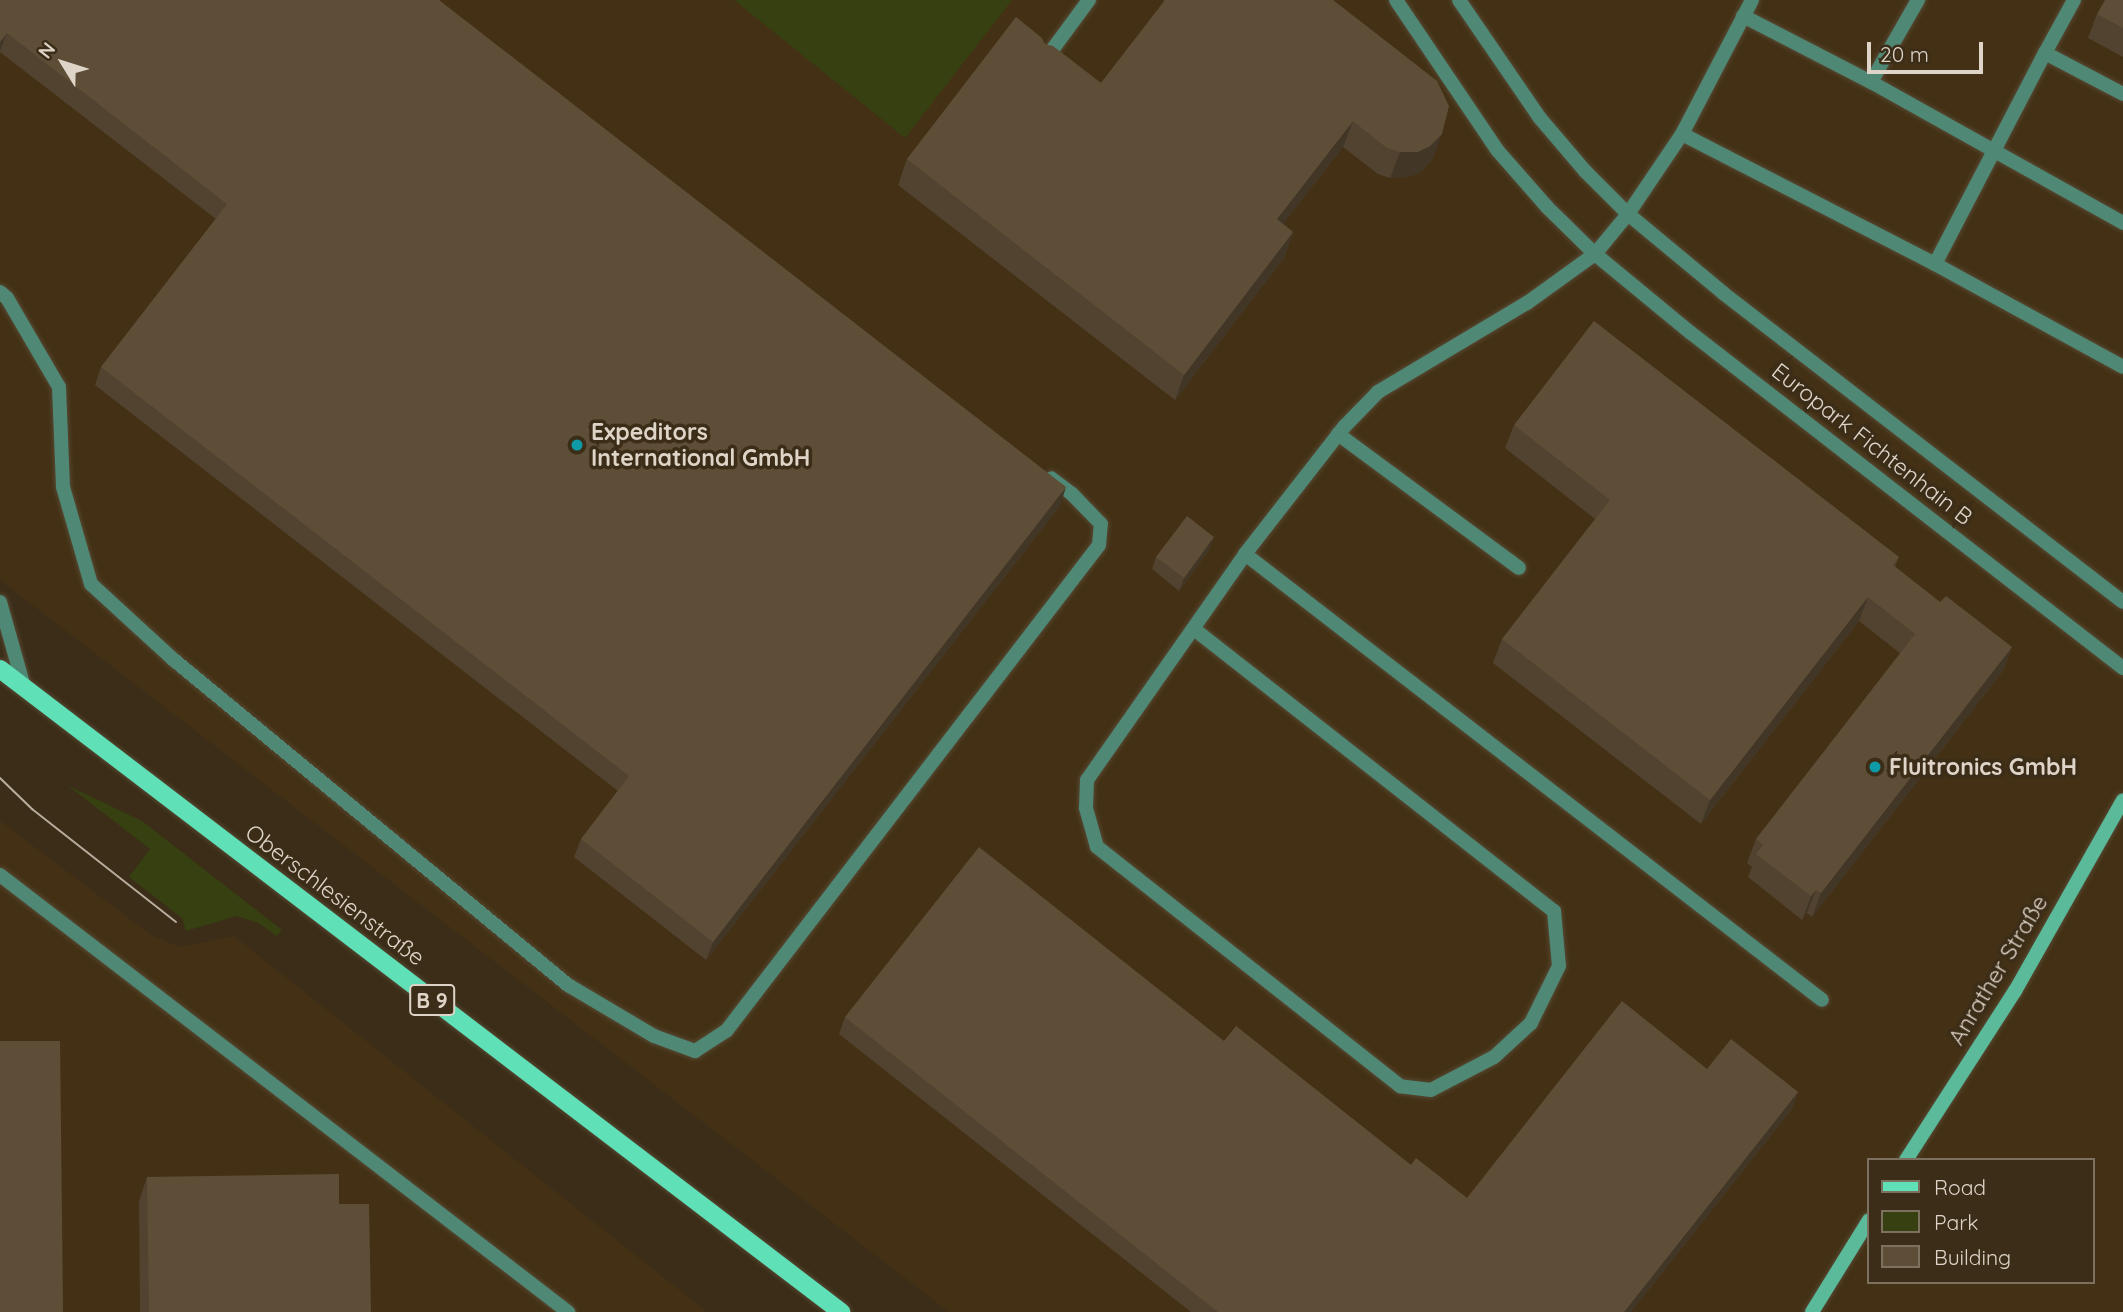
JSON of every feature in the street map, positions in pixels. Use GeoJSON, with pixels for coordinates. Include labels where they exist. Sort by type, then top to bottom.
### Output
{"type":"FeatureCollection","features":[{"type":"Feature","properties":{"kind":"main road","name":"Oberschlesienstraße"},"geometry":{"type":"LineString","coordinates":[[0,669],[841,1312]]}},
{"type":"Feature","properties":{"kind":"main road","name":"Anrather Straße"},"geometry":{"type":"LineString","coordinates":[[1907,1158],[2015,990],[2123,800]]}},
{"type":"Feature","properties":{"kind":"main road"},"geometry":{"type":"LineString","coordinates":[[1812,1312],[1868,1222]]}},
{"type":"Feature","properties":{"kind":"street"},"geometry":{"type":"LineString","coordinates":[[1042,63],[1089,0]]}},
{"type":"Feature","properties":{"kind":"street","name":"Europark Fichtenhain B"},"geometry":{"type":"LineString","coordinates":[[1396,0],[1498,151],[1546,207],[1595,254],[1702,342],[2123,668]]}},
{"type":"Feature","properties":{"kind":"street","name":"Europark Fichtenhain B"},"geometry":{"type":"LineString","coordinates":[[1459,0],[1539,117],[1585,171],[1628,214],[1723,293],[2123,602]]}},
{"type":"Feature","properties":{"kind":"street"},"geometry":{"type":"LineString","coordinates":[[1194,629],[1554,911],[1559,966],[1531,1023],[1494,1057],[1431,1090],[1401,1086],[1097,847],[1086,808],[1087,780],[1245,554],[1338,435],[1378,392],[1527,303],[1595,254],[1628,214],[1682,134],[1752,0]]}},
{"type":"Feature","properties":{"kind":"street"},"geometry":{"type":"LineString","coordinates":[[1871,82],[1918,0]]}},
{"type":"Feature","properties":{"kind":"street"},"geometry":{"type":"LineString","coordinates":[[1935,264],[2074,0]]}},
{"type":"Feature","properties":{"kind":"street"},"geometry":{"type":"LineString","coordinates":[[1743,16],[1871,82],[1993,153],[2123,223]]}},
{"type":"Feature","properties":{"kind":"street"},"geometry":{"type":"LineString","coordinates":[[2045,54],[2123,94]]}},
{"type":"Feature","properties":{"kind":"street"},"geometry":{"type":"LineString","coordinates":[[1682,134],[1935,264],[2123,366]]}},
{"type":"Feature","properties":{"kind":"street"},"geometry":{"type":"LineString","coordinates":[[0,292],[7,298],[59,387],[63,487],[91,584],[174,660],[568,985],[654,1036],[695,1051],[727,1030],[1099,545],[1101,524],[1072,494],[1039,468]]}},
{"type":"Feature","properties":{"kind":"street"},"geometry":{"type":"LineString","coordinates":[[1338,435],[1519,568]]}},
{"type":"Feature","properties":{"kind":"street"},"geometry":{"type":"LineString","coordinates":[[1245,554],[1822,1000]]}},
{"type":"Feature","properties":{"kind":"street"},"geometry":{"type":"LineString","coordinates":[[0,602],[24,687]]}},
{"type":"Feature","properties":{"kind":"street"},"geometry":{"type":"LineString","coordinates":[[0,876],[568,1312]]}},
{"type":"Feature","properties":{"kind":"shaded area"},"geometry":{"type":"Polygon","coordinates":[[[0,0],[2123,0],[2123,1312],[949,1312],[0,580],[0,0]]]}},
{"type":"Feature","properties":{"kind":"shaded area"},"geometry":{"type":"Polygon","coordinates":[[[0,821],[151,935],[180,947],[234,936],[707,1312],[0,1312],[0,821]]]}},
{"type":"Feature","properties":{"kind":"green space"},"geometry":{"type":"Polygon","coordinates":[[[734,0],[1012,0],[905,138],[734,0]]]}},
{"type":"Feature","properties":{"kind":"green space"},"geometry":{"type":"Polygon","coordinates":[[[67,785],[142,821],[282,930],[277,936],[258,923],[237,916],[186,931],[182,918],[129,877],[150,849],[67,785]]]}},
{"type":"Feature","properties":{"kind":"building","name":"Expeditors International GmbH"},"geometry":{"type":"Polygon","coordinates":[[[0,0],[439,0],[1066,487],[713,942],[581,839],[629,776],[101,367],[227,204],[7,33],[0,42],[0,0]]]}},
{"type":"Feature","properties":{"kind":"building"},"geometry":{"type":"Polygon","coordinates":[[[1165,0],[1333,0],[1437,81],[1449,106],[1442,134],[1430,146],[1418,152],[1400,152],[1387,148],[1353,121],[1277,219],[1293,232],[1184,375],[907,159],[1016,17],[1042,38],[1045,44],[1053,46],[1101,83],[1165,0]]]}},
{"type":"Feature","properties":{"kind":"building"},"geometry":{"type":"Polygon","coordinates":[[[2105,0],[2123,0],[2123,28],[2097,14],[2105,0]]]}},
{"type":"Feature","properties":{"kind":"building"},"geometry":{"type":"Polygon","coordinates":[[[1594,321],[1899,557],[1893,565],[1940,602],[1946,596],[2012,647],[1821,893],[1816,890],[1811,896],[1756,854],[1763,845],[1756,839],[1915,634],[1868,597],[1710,800],[1502,639],[1610,500],[1514,425],[1594,321]]]}},
{"type":"Feature","properties":{"kind":"building"},"geometry":{"type":"Polygon","coordinates":[[[1187,516],[1214,537],[1184,578],[1156,557],[1187,516]]]}},
{"type":"Feature","properties":{"kind":"building"},"geometry":{"type":"Polygon","coordinates":[[[979,847],[1224,1041],[1236,1026],[1411,1165],[1416,1158],[1467,1198],[1622,1001],[1707,1069],[1731,1039],[1798,1092],[1624,1312],[1218,1312],[845,1017],[979,847]]]}},
{"type":"Feature","properties":{"kind":"building"},"geometry":{"type":"Polygon","coordinates":[[[0,1041],[60,1041],[63,1312],[0,1312],[0,1041]]]}},
{"type":"Feature","properties":{"kind":"building"},"geometry":{"type":"Polygon","coordinates":[[[339,1174],[339,1204],[369,1204],[371,1312],[149,1312],[147,1177],[339,1174]]]}},
{"type":"Feature","properties":{"kind":"tram line"},"geometry":{"type":"LineString","coordinates":[[0,778],[32,809],[176,922]]}},
{"type":"Feature","properties":{"kind":"place","name":"Expeditors International GmbH"},"geometry":{"type":"Point","coordinates":[577,445]}},
{"type":"Feature","properties":{"kind":"place","name":"Fluitronics GmbH"},"geometry":{"type":"Point","coordinates":[1875,767]}}]}
